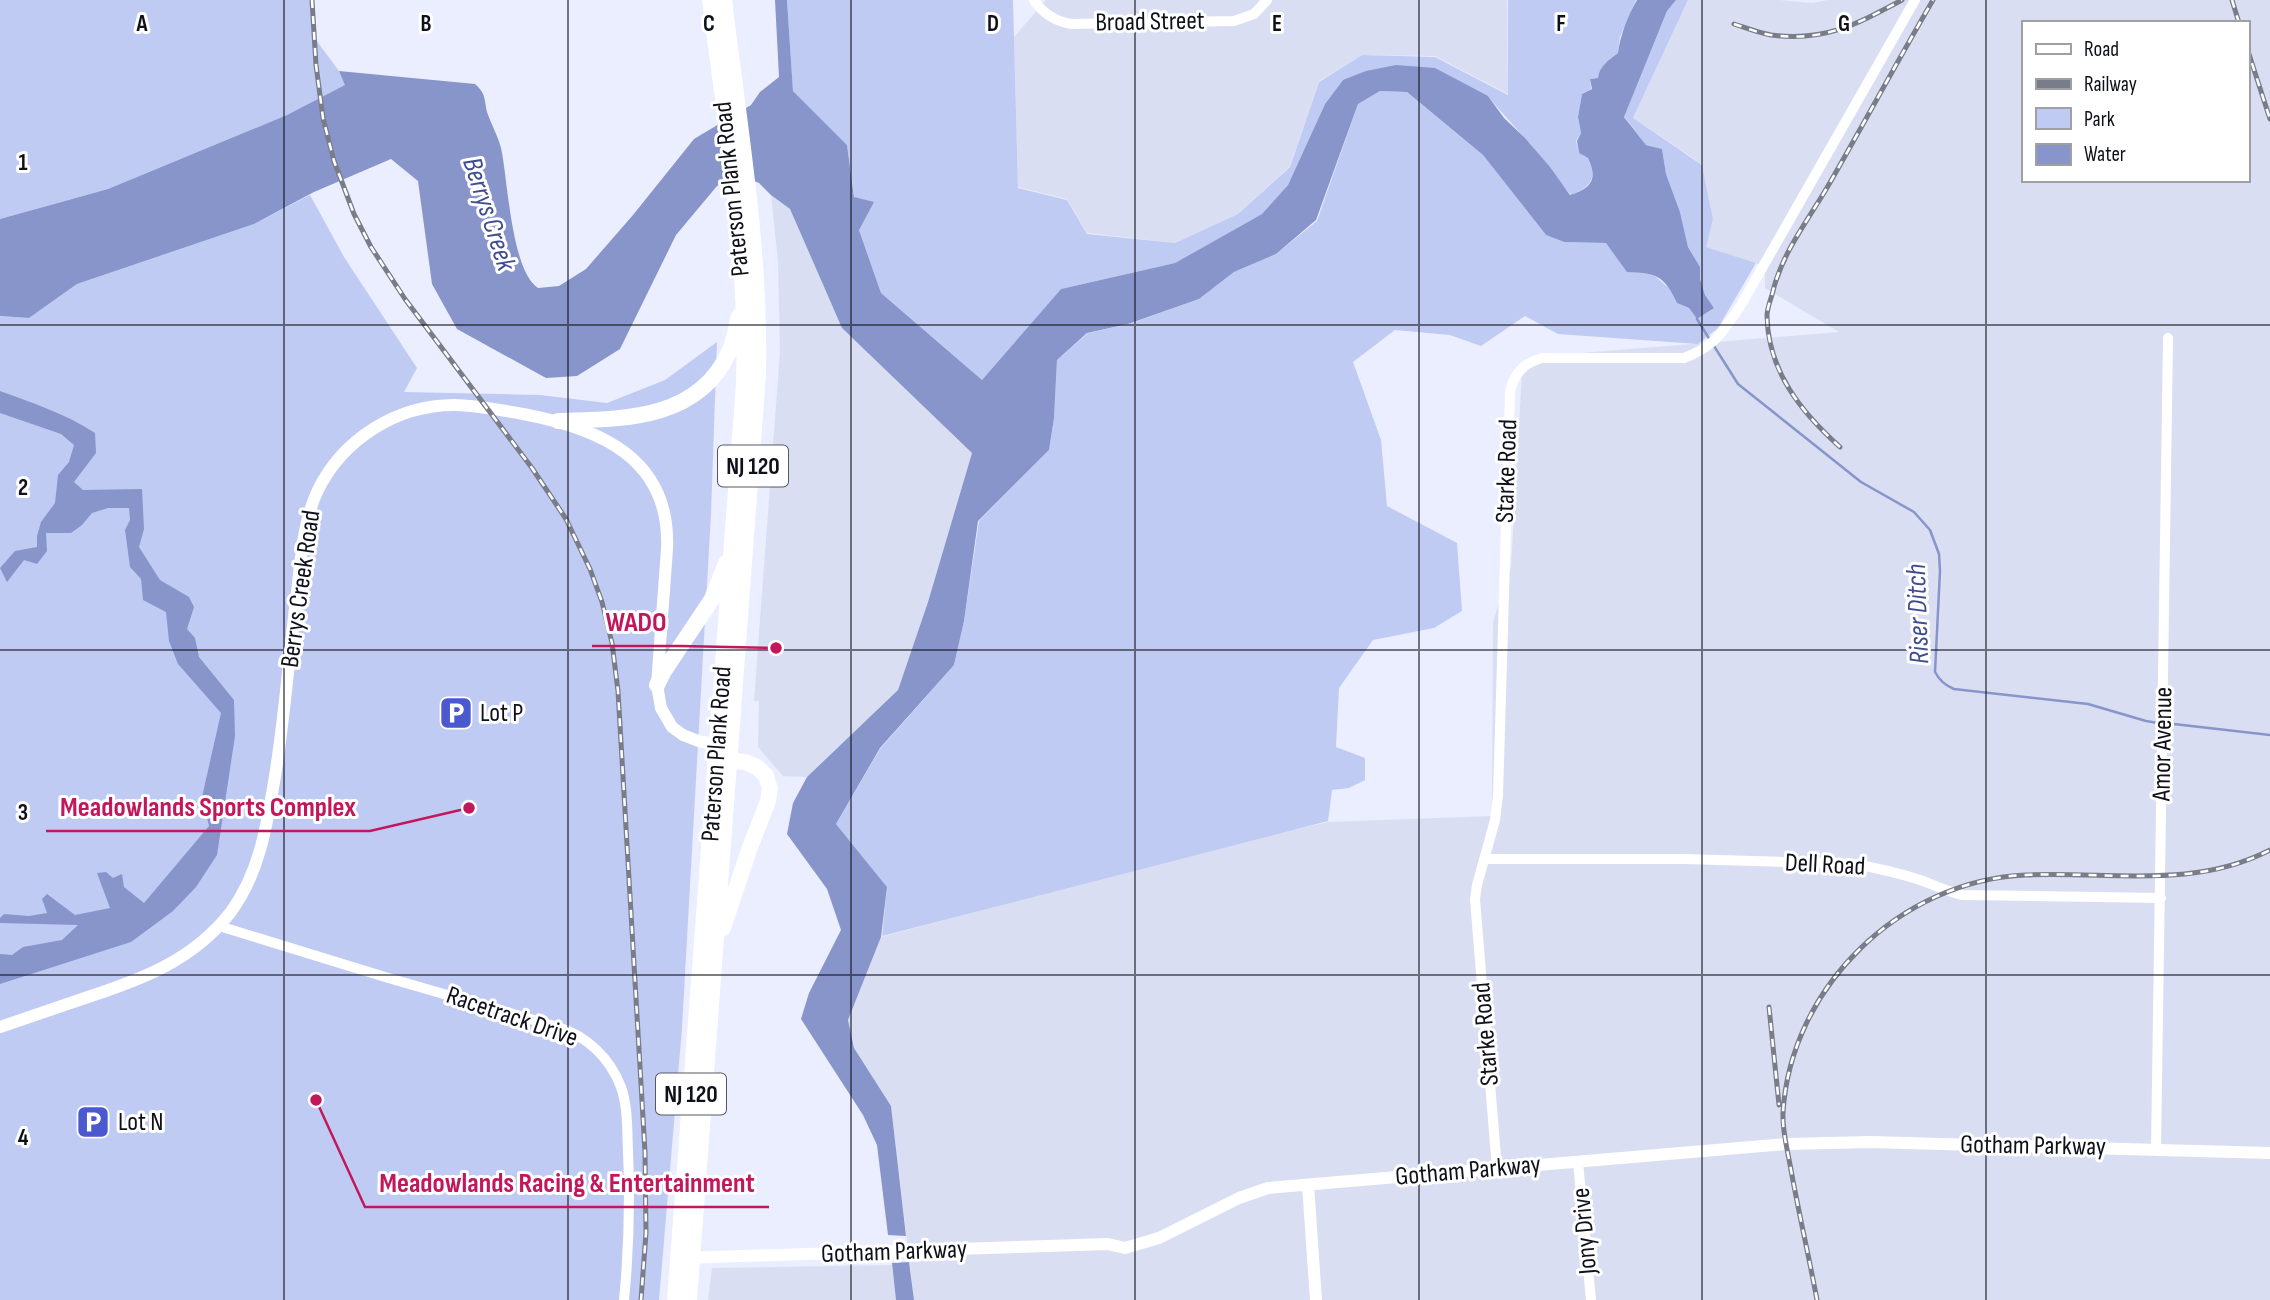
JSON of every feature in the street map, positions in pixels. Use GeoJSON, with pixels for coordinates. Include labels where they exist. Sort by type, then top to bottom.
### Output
{"type":"FeatureCollection","features":[{"type":"Feature","properties":{"kind":"main road","name":"Paterson Plank Road"},"geometry":{"type":"LineString","coordinates":[[689,1300],[685,1258],[724,752],[758,375],[757,284],[730,106],[710,0]]}},
{"type":"Feature","properties":{"kind":"main road","name":"Paterson Plank Road"},"geometry":{"type":"LineString","coordinates":[[724,0],[730,106]]}},
{"type":"Feature","properties":{"kind":"main road","name":"Paterson Plank Road"},"geometry":{"type":"LineString","coordinates":[[675,1300],[685,1258],[715,954],[733,541],[744,401],[741,188]]}},
{"type":"Feature","properties":{"kind":"main road"},"geometry":{"type":"LineString","coordinates":[[558,421],[639,417],[664,409],[692,395],[713,377],[726,358],[732,345],[744,296]]}},
{"type":"Feature","properties":{"kind":"main road"},"geometry":{"type":"LineString","coordinates":[[657,685],[712,598],[733,541]]}},
{"type":"Feature","properties":{"kind":"main road"},"geometry":{"type":"LineString","coordinates":[[715,954],[770,794],[762,771],[724,752]]}},
{"type":"Feature","properties":{"kind":"street","name":"Broad Street"},"geometry":{"type":"LineString","coordinates":[[1034,0],[1052,18],[1071,23],[1234,21],[1254,14],[1267,0]]}},
{"type":"Feature","properties":{"kind":"street","name":"Starke Road"},"geometry":{"type":"LineString","coordinates":[[1497,1169],[1475,900],[1495,820],[1498,796],[1510,392],[1513,379],[1525,365],[1542,358],[1684,358],[1719,338],[1741,305],[1914,0]]}},
{"type":"Feature","properties":{"kind":"street","name":"Amor Avenue"},"geometry":{"type":"LineString","coordinates":[[2156,1149],[2168,338]]}},
{"type":"Feature","properties":{"kind":"street","name":"Berrys Creek Road"},"geometry":{"type":"LineString","coordinates":[[0,1027],[150,975],[183,957],[219,926],[242,894],[265,835],[282,732],[304,537],[313,502],[329,471],[352,445],[370,430],[392,418],[415,410],[465,406],[558,421],[603,438],[624,450],[646,474],[662,504],[667,540],[657,685],[661,708],[672,727],[689,738],[724,752]]}},
{"type":"Feature","properties":{"kind":"street","name":"Dell Road"},"geometry":{"type":"LineString","coordinates":[[1484,859],[1683,859],[1854,864],[1922,881],[1963,895],[2161,898]]}},
{"type":"Feature","properties":{"kind":"street","name":"Racetrack Drive"},"geometry":{"type":"LineString","coordinates":[[219,926],[558,1027],[581,1037],[598,1051],[617,1078],[626,1109],[630,1185],[624,1300]]}},
{"type":"Feature","properties":{"kind":"street","name":"Gotham Parkway"},"geometry":{"type":"LineString","coordinates":[[685,1258],[1108,1244],[1125,1248],[1159,1238],[1254,1192],[1268,1188],[1731,1147],[1819,1143],[2270,1153]]}},
{"type":"Feature","properties":{"kind":"street","name":"Jony Drive"},"geometry":{"type":"LineString","coordinates":[[1578,1162],[1591,1300]]}},
{"type":"Feature","properties":{"kind":"street"},"geometry":{"type":"LineString","coordinates":[[1308,1185],[1316,1300]]}},
{"type":"Feature","properties":{"kind":"shaded area"},"geometry":{"type":"Polygon","coordinates":[[[1046,0],[1507,0],[1508,94],[1435,56],[1362,55],[1319,81],[1290,166],[1238,214],[1175,243],[1087,233],[1067,199],[1018,187],[1014,37],[1046,0]]]}},
{"type":"Feature","properties":{"kind":"shaded area"},"geometry":{"type":"Polygon","coordinates":[[[1688,0],[1779,0],[1812,3],[1828,0],[2270,0],[2270,1300],[914,1300],[891,1106],[854,1048],[848,1020],[881,937],[1227,845],[1328,822],[1492,816],[1493,622],[1511,567],[1522,372],[1545,356],[1839,332],[1765,288],[1765,266],[1705,247],[1713,219],[1702,164],[1633,118],[1688,0]]]}},
{"type":"Feature","properties":{"kind":"shaded area"},"geometry":{"type":"Polygon","coordinates":[[[771,195],[790,209],[842,328],[972,453],[928,602],[898,690],[807,777],[783,776],[758,747],[759,701],[754,701],[780,352],[778,261],[771,195]]]}},
{"type":"Feature","properties":{"kind":"shaded area"},"geometry":{"type":"Polygon","coordinates":[[[892,1265],[896,1300],[708,1300],[712,1268],[892,1265]]]}},
{"type":"Feature","properties":{"kind":"green space"},"geometry":{"type":"Polygon","coordinates":[[[0,0],[313,0],[316,40],[346,85],[287,115],[108,189],[0,219],[0,0]]]}},
{"type":"Feature","properties":{"kind":"green space"},"geometry":{"type":"Polygon","coordinates":[[[787,0],[1013,0],[1018,188],[1067,200],[1087,234],[1175,243],[1238,214],[1290,167],[1319,82],[1362,55],[1435,57],[1508,95],[1508,0],[1636,0],[1620,37],[1618,53],[1602,67],[1598,78],[1590,79],[1591,89],[1582,94],[1578,117],[1581,133],[1576,141],[1579,153],[1588,158],[1592,176],[1588,185],[1578,192],[1571,195],[1488,96],[1343,80],[1325,104],[1288,185],[1262,214],[1175,263],[1061,289],[982,380],[881,293],[859,230],[847,145],[793,91],[787,0]]]}},
{"type":"Feature","properties":{"kind":"green space"},"geometry":{"type":"Polygon","coordinates":[[[1676,0],[1688,0],[1633,118],[1702,165],[1713,219],[1706,247],[1756,263],[1718,328],[1698,344],[1558,334],[1525,316],[1481,346],[1450,335],[1395,330],[1353,362],[1381,440],[1387,506],[1457,543],[1462,611],[1434,628],[1373,640],[1339,688],[1336,747],[1365,758],[1365,780],[1349,788],[1332,790],[1328,821],[882,936],[887,887],[836,824],[880,749],[954,665],[964,621],[979,521],[1049,450],[1054,418],[1057,360],[1088,333],[1129,324],[1199,299],[1234,272],[1276,254],[1317,221],[1358,104],[1380,91],[1407,92],[1483,155],[1546,235],[1564,242],[1606,243],[1669,288],[1677,303],[1689,308],[1697,319],[1714,308],[1705,295],[1700,279],[1700,267],[1688,247],[1680,212],[1666,174],[1662,149],[1646,145],[1624,116],[1667,11],[1676,0]]]}},
{"type":"Feature","properties":{"kind":"green space"},"geometry":{"type":"Polygon","coordinates":[[[310,195],[344,257],[417,368],[404,392],[540,395],[607,403],[665,380],[717,342],[711,514],[682,1028],[659,1300],[0,1300],[0,316],[29,318],[77,284],[254,224],[310,195]]]}},
{"type":"Feature","properties":{"kind":"water","name":"Berrys Creek"},"geometry":{"type":"Polygon","coordinates":[[[775,0],[787,0],[793,91],[847,145],[854,197],[874,202],[859,230],[881,293],[982,380],[1061,289],[1175,263],[1262,214],[1288,185],[1325,104],[1343,80],[1366,71],[1396,65],[1435,68],[1488,96],[1504,118],[1550,167],[1570,195],[1583,189],[1591,182],[1592,172],[1588,158],[1579,153],[1577,141],[1581,133],[1578,117],[1582,94],[1592,89],[1590,79],[1598,78],[1602,67],[1618,53],[1625,26],[1637,0],[1676,0],[1667,11],[1624,117],[1646,145],[1662,149],[1666,174],[1680,212],[1688,247],[1700,267],[1700,279],[1705,295],[1714,308],[1697,319],[1689,308],[1677,303],[1668,286],[1658,277],[1627,272],[1606,243],[1564,242],[1546,235],[1483,155],[1407,92],[1380,91],[1358,104],[1316,220],[1276,254],[1234,272],[1199,299],[1128,324],[1087,333],[1057,360],[1054,418],[1049,450],[978,521],[964,621],[954,665],[880,748],[836,824],[887,887],[881,937],[848,1020],[854,1048],[891,1106],[906,1236],[888,1235],[877,1145],[863,1115],[801,1019],[809,993],[841,930],[827,889],[787,834],[793,803],[807,777],[898,690],[928,602],[972,453],[842,328],[790,209],[759,183],[740,175],[717,186],[676,235],[620,349],[577,376],[546,378],[457,329],[432,284],[418,181],[391,159],[314,192],[254,224],[77,284],[29,318],[0,316],[0,219],[108,189],[287,115],[345,85],[339,71],[475,84],[483,94],[501,148],[512,223],[522,263],[529,278],[538,288],[559,286],[586,269],[694,139],[751,105],[760,92],[779,77],[775,0]]]}},
{"type":"Feature","properties":{"kind":"water"},"geometry":{"type":"Polygon","coordinates":[[[0,391],[61,415],[95,433],[96,453],[74,482],[83,490],[142,489],[144,529],[139,547],[160,580],[189,597],[194,607],[187,629],[195,638],[199,657],[234,700],[235,736],[217,855],[196,887],[173,911],[131,942],[0,984],[0,954],[12,955],[23,947],[62,940],[78,925],[0,923],[4,914],[29,916],[47,913],[42,899],[47,894],[75,915],[110,908],[97,873],[106,872],[113,878],[122,874],[124,887],[144,903],[209,826],[202,797],[221,713],[178,664],[169,641],[166,612],[143,600],[141,579],[130,567],[125,530],[130,520],[129,508],[108,508],[92,513],[71,533],[46,533],[47,551],[37,564],[24,560],[7,582],[0,568],[15,551],[37,547],[41,522],[55,503],[58,475],[69,462],[74,445],[61,434],[0,413],[0,391]]]}},
{"type":"Feature","properties":{"kind":"water"},"geometry":{"type":"Polygon","coordinates":[[[909,1262],[914,1300],[896,1300],[892,1263],[909,1262]]]}},
{"type":"Feature","properties":{"kind":"waterway","name":"Riser Ditch"},"geometry":{"type":"LineString","coordinates":[[1697,319],[1710,340]]}},
{"type":"Feature","properties":{"kind":"waterway","name":"Riser Ditch"},"geometry":{"type":"LineString","coordinates":[[1714,346],[1738,384],[1861,482],[1914,512],[1930,530],[1939,554],[1940,571],[1935,672],[1943,682],[1954,689],[2088,704],[2158,723]]}},
{"type":"Feature","properties":{"kind":"waterway","name":"Riser Ditch"},"geometry":{"type":"LineString","coordinates":[[2165,723],[2270,735]]}},
{"type":"Feature","properties":{"kind":"railway"},"geometry":{"type":"LineString","coordinates":[[312,0],[323,118],[334,161],[354,214],[371,247],[405,299],[532,468],[566,519],[590,569],[602,602],[612,643],[618,691],[645,1152],[646,1233],[641,1300]]}},
{"type":"Feature","properties":{"kind":"railway"},"geometry":{"type":"LineString","coordinates":[[1734,24],[1771,35],[1808,36],[1840,29],[1902,0]]}},
{"type":"Feature","properties":{"kind":"railway"},"geometry":{"type":"LineString","coordinates":[[1840,447],[1812,420],[1780,372],[1769,336],[1768,308],[1788,252],[1933,0]]}},
{"type":"Feature","properties":{"kind":"railway"},"geometry":{"type":"LineString","coordinates":[[2232,0],[2238,21]]}},
{"type":"Feature","properties":{"kind":"railway"},"geometry":{"type":"LineString","coordinates":[[2249,54],[2270,119]]}},
{"type":"Feature","properties":{"kind":"railway"},"geometry":{"type":"LineString","coordinates":[[1817,1300],[1783,1127],[1783,1113],[1790,1067],[1806,1023],[1830,984],[1860,949],[1896,919],[1936,897],[1980,881],[2026,875],[2181,874],[2241,862],[2270,850]]}},
{"type":"Feature","properties":{"kind":"railway"},"geometry":{"type":"LineString","coordinates":[[1769,1007],[1779,1105]]}},
{"type":"Feature","properties":{"kind":"place","name":"WADO"},"geometry":{"type":"Point","coordinates":[776,648]}},
{"type":"Feature","properties":{"kind":"place","name":"Lot P"},"geometry":{"type":"Point","coordinates":[456,713]}},
{"type":"Feature","properties":{"kind":"place","name":"Meadowlands Sports Complex"},"geometry":{"type":"Point","coordinates":[469,808]}},
{"type":"Feature","properties":{"kind":"place","name":"Meadowlands Racing & Entertainment"},"geometry":{"type":"Point","coordinates":[316,1100]}},
{"type":"Feature","properties":{"kind":"place","name":"Lot N"},"geometry":{"type":"Point","coordinates":[93,1122]}}]}
